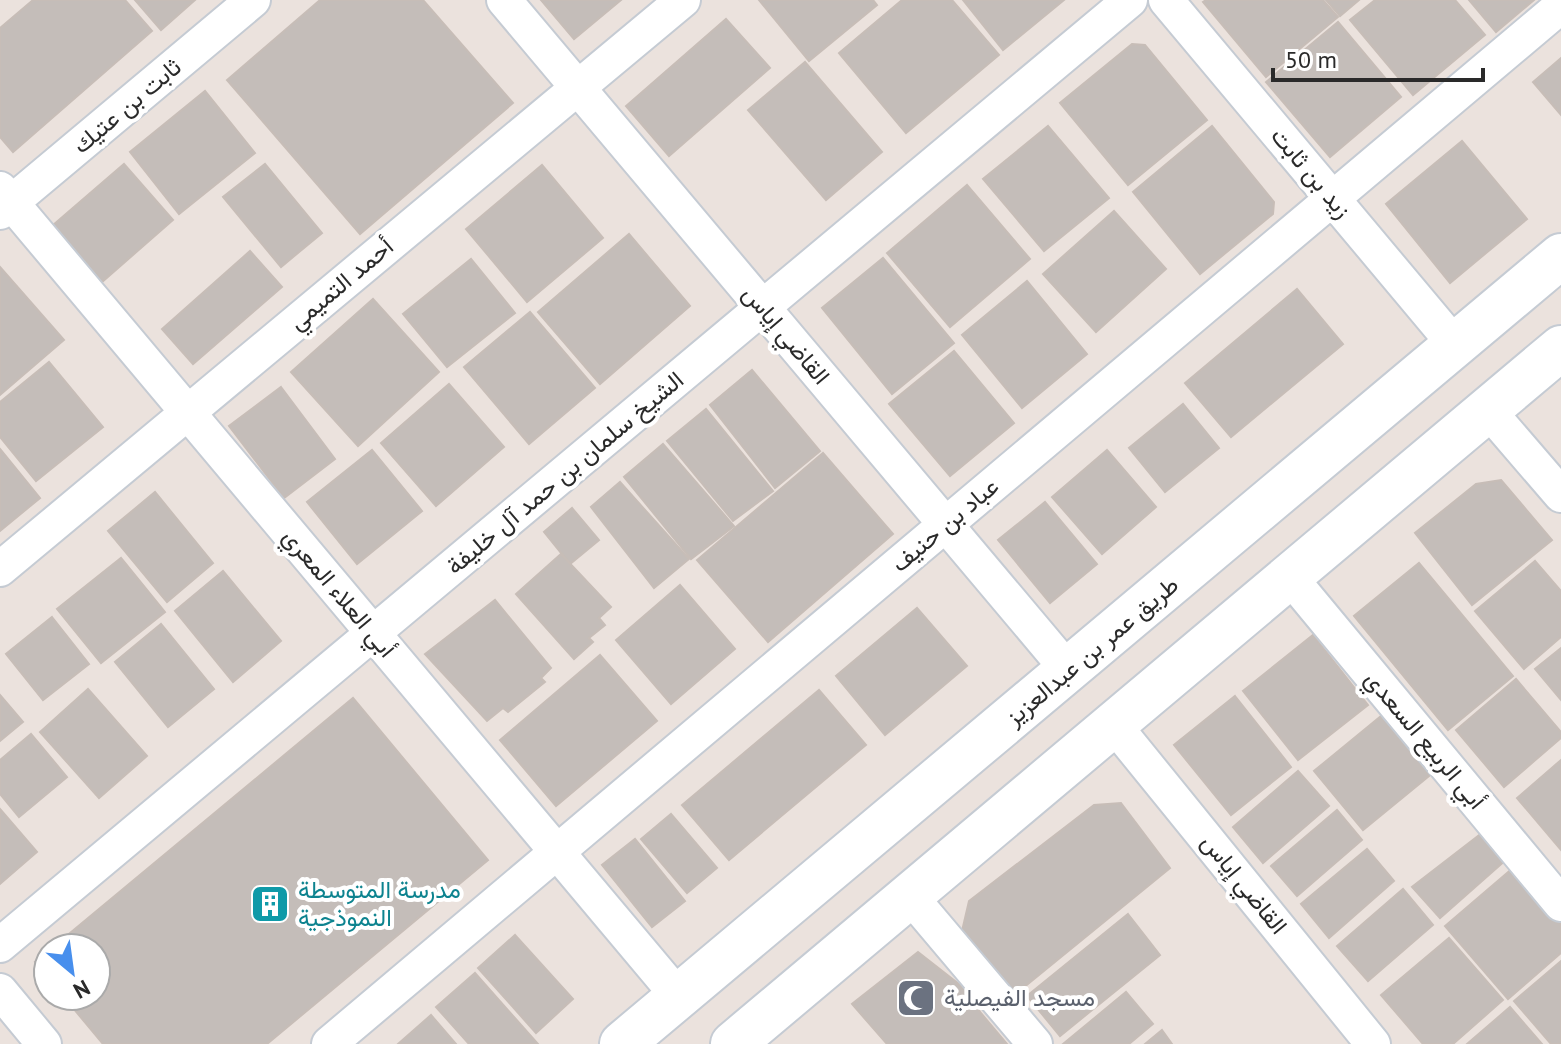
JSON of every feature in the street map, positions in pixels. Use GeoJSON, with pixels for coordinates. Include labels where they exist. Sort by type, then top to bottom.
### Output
{"type":"FeatureCollection","features":[{"type":"Feature","properties":{"kind":"main road","name":"طريق عمر بن عبدالعزيز"},"geometry":{"type":"LineString","coordinates":[[622,1044],[1561,256]]}},
{"type":"Feature","properties":{"kind":"main road"},"geometry":{"type":"LineString","coordinates":[[733,1044],[1561,348]]}},
{"type":"Feature","properties":{"kind":"street","name":"ثابت بن عتيك"},"geometry":{"type":"LineString","coordinates":[[4,201],[253,0]]}},
{"type":"Feature","properties":{"kind":"street","name":"القاضي إياس"},"geometry":{"type":"LineString","coordinates":[[504,0],[1068,670]]}},
{"type":"Feature","properties":{"kind":"street","name":"أحمد التميمي"},"geometry":{"type":"LineString","coordinates":[[0,569],[683,0]]}},
{"type":"Feature","properties":{"kind":"street","name":"الشيخ سلمان بن حمد آل خليفة"},"geometry":{"type":"LineString","coordinates":[[0,945],[1130,0]]}},
{"type":"Feature","properties":{"kind":"street","name":"زيد بن ثابت"},"geometry":{"type":"LineString","coordinates":[[1166,0],[1456,346]]}},
{"type":"Feature","properties":{"kind":"street","name":"عباد بن حنيف"},"geometry":{"type":"LineString","coordinates":[[329,1044],[1561,6]]}},
{"type":"Feature","properties":{"kind":"street","name":"أبي العلاء المعري"},"geometry":{"type":"LineString","coordinates":[[4,201],[188,412],[678,996]]}},
{"type":"Feature","properties":{"kind":"street"},"geometry":{"type":"LineString","coordinates":[[1487,409],[1561,495]]}},
{"type":"Feature","properties":{"kind":"street","name":"أبي الربيع السعدي"},"geometry":{"type":"LineString","coordinates":[[1289,576],[1561,904]]}},
{"type":"Feature","properties":{"kind":"street","name":"القاضي إياس"},"geometry":{"type":"LineString","coordinates":[[1114,725],[1373,1044]]}},
{"type":"Feature","properties":{"kind":"street"},"geometry":{"type":"LineString","coordinates":[[910,896],[1035,1044]]}},
{"type":"Feature","properties":{"kind":"street"},"geometry":{"type":"LineString","coordinates":[[0,991],[44,1044]]}},
{"type":"Feature","properties":{"kind":"building"},"geometry":{"type":"Polygon","coordinates":[[[33,0],[125,0],[152,31],[13,152],[0,137],[0,28],[33,0]]]}},
{"type":"Feature","properties":{"kind":"building"},"geometry":{"type":"Polygon","coordinates":[[[135,0],[195,0],[161,30],[135,0]]]}},
{"type":"Feature","properties":{"kind":"building"},"geometry":{"type":"Polygon","coordinates":[[[320,0],[423,0],[513,103],[360,234],[227,80],[320,0]]]}},
{"type":"Feature","properties":{"kind":"building"},"geometry":{"type":"Polygon","coordinates":[[[541,0],[621,0],[574,39],[541,0]]]}},
{"type":"Feature","properties":{"kind":"building"},"geometry":{"type":"Polygon","coordinates":[[[759,0],[873,0],[877,5],[809,61],[759,0]]]}},
{"type":"Feature","properties":{"kind":"building"},"geometry":{"type":"Polygon","coordinates":[[[902,0],[952,0],[999,55],[906,133],[839,53],[902,0]]]}},
{"type":"Feature","properties":{"kind":"building"},"geometry":{"type":"Polygon","coordinates":[[[963,0],[1064,0],[1003,50],[963,0]]]}},
{"type":"Feature","properties":{"kind":"building"},"geometry":{"type":"Polygon","coordinates":[[[1323,0],[1338,17],[1266,77],[1203,2],[1323,0]]]}},
{"type":"Feature","properties":{"kind":"building"},"geometry":{"type":"Polygon","coordinates":[[[1326,0],[1359,0],[1340,16],[1326,0]]]}},
{"type":"Feature","properties":{"kind":"building"},"geometry":{"type":"Polygon","coordinates":[[[1375,0],[1455,0],[1485,35],[1413,95],[1350,20],[1375,0]]]}},
{"type":"Feature","properties":{"kind":"building"},"geometry":{"type":"Polygon","coordinates":[[[1469,0],[1534,0],[1496,32],[1469,0]]]}},
{"type":"Feature","properties":{"kind":"building"},"geometry":{"type":"Polygon","coordinates":[[[726,19],[770,68],[669,156],[626,106],[726,19]]]}},
{"type":"Feature","properties":{"kind":"building"},"geometry":{"type":"Polygon","coordinates":[[[1338,22],[1401,97],[1330,157],[1266,82],[1338,22]]]}},
{"type":"Feature","properties":{"kind":"building"},"geometry":{"type":"Polygon","coordinates":[[[1132,44],[1145,45],[1207,120],[1128,185],[1060,103],[1132,44]]]}},
{"type":"Feature","properties":{"kind":"building"},"geometry":{"type":"Polygon","coordinates":[[[1561,58],[1561,115],[1533,82],[1561,58]]]}},
{"type":"Feature","properties":{"kind":"building"},"geometry":{"type":"Polygon","coordinates":[[[805,62],[882,152],[826,200],[748,110],[805,62]]]}},
{"type":"Feature","properties":{"kind":"building"},"geometry":{"type":"Polygon","coordinates":[[[205,91],[255,153],[179,214],[130,152],[205,91]]]}},
{"type":"Feature","properties":{"kind":"building"},"geometry":{"type":"Polygon","coordinates":[[[1048,126],[1109,198],[1044,251],[983,179],[1048,126]]]}},
{"type":"Feature","properties":{"kind":"building"},"geometry":{"type":"Polygon","coordinates":[[[1212,126],[1274,202],[1273,214],[1200,274],[1133,192],[1212,126]]]}},
{"type":"Feature","properties":{"kind":"building"},"geometry":{"type":"Polygon","coordinates":[[[1462,141],[1527,219],[1450,283],[1386,204],[1462,141]]]}},
{"type":"Feature","properties":{"kind":"building"},"geometry":{"type":"Polygon","coordinates":[[[124,164],[173,220],[102,282],[53,225],[124,164]]]}},
{"type":"Feature","properties":{"kind":"building"},"geometry":{"type":"Polygon","coordinates":[[[265,164],[322,233],[281,267],[223,197],[265,164]]]}},
{"type":"Feature","properties":{"kind":"building"},"geometry":{"type":"Polygon","coordinates":[[[542,165],[603,238],[527,302],[466,229],[542,165]]]}},
{"type":"Feature","properties":{"kind":"building"},"geometry":{"type":"Polygon","coordinates":[[[967,185],[1030,259],[950,327],[887,253],[967,185]]]}},
{"type":"Feature","properties":{"kind":"building"},"geometry":{"type":"Polygon","coordinates":[[[1114,211],[1166,269],[1096,332],[1043,274],[1114,211]]]}},
{"type":"Feature","properties":{"kind":"building"},"geometry":{"type":"Polygon","coordinates":[[[629,234],[690,306],[600,384],[538,312],[629,234]]]}},
{"type":"Feature","properties":{"kind":"building"},"geometry":{"type":"Polygon","coordinates":[[[250,251],[282,287],[193,364],[162,329],[250,251]]]}},
{"type":"Feature","properties":{"kind":"building"},"geometry":{"type":"Polygon","coordinates":[[[883,258],[954,343],[892,394],[822,308],[883,258]]]}},
{"type":"Feature","properties":{"kind":"building"},"geometry":{"type":"Polygon","coordinates":[[[471,259],[515,313],[447,367],[403,314],[471,259]]]}},
{"type":"Feature","properties":{"kind":"building"},"geometry":{"type":"Polygon","coordinates":[[[0,267],[64,340],[0,395],[0,267]]]}},
{"type":"Feature","properties":{"kind":"building"},"geometry":{"type":"Polygon","coordinates":[[[1027,281],[1087,354],[1022,408],[962,335],[1027,281]]]}},
{"type":"Feature","properties":{"kind":"building"},"geometry":{"type":"Polygon","coordinates":[[[1297,289],[1343,344],[1231,437],[1185,383],[1297,289]]]}},
{"type":"Feature","properties":{"kind":"building"},"geometry":{"type":"Polygon","coordinates":[[[373,299],[439,372],[358,446],[291,372],[373,299]]]}},
{"type":"Feature","properties":{"kind":"building"},"geometry":{"type":"Polygon","coordinates":[[[530,312],[595,388],[529,444],[464,367],[530,312]]]}},
{"type":"Feature","properties":{"kind":"building"},"geometry":{"type":"Polygon","coordinates":[[[954,351],[1014,423],[950,476],[889,404],[954,351]]]}},
{"type":"Feature","properties":{"kind":"building"},"geometry":{"type":"Polygon","coordinates":[[[49,362],[103,427],[36,481],[0,437],[0,402],[49,362]]]}},
{"type":"Feature","properties":{"kind":"building"},"geometry":{"type":"Polygon","coordinates":[[[752,370],[820,451],[775,488],[710,405],[752,370]]]}},
{"type":"Feature","properties":{"kind":"building"},"geometry":{"type":"Polygon","coordinates":[[[449,384],[504,447],[436,506],[381,443],[449,384]]]}},
{"type":"Feature","properties":{"kind":"building"},"geometry":{"type":"Polygon","coordinates":[[[281,387],[335,459],[284,498],[229,426],[281,387]]]}},
{"type":"Feature","properties":{"kind":"building"},"geometry":{"type":"Polygon","coordinates":[[[1183,404],[1219,448],[1165,492],[1129,448],[1183,404]]]}},
{"type":"Feature","properties":{"kind":"building"},"geometry":{"type":"Polygon","coordinates":[[[706,409],[773,491],[733,521],[667,441],[706,409]]]}},
{"type":"Feature","properties":{"kind":"building"},"geometry":{"type":"Polygon","coordinates":[[[663,444],[734,526],[691,559],[624,477],[663,444]]]}},
{"type":"Feature","properties":{"kind":"building"},"geometry":{"type":"Polygon","coordinates":[[[0,449],[40,498],[0,531],[0,449]]]}},
{"type":"Feature","properties":{"kind":"building"},"geometry":{"type":"Polygon","coordinates":[[[372,450],[422,511],[357,564],[307,502],[372,450]]]}},
{"type":"Feature","properties":{"kind":"building"},"geometry":{"type":"Polygon","coordinates":[[[1107,450],[1156,507],[1102,554],[1052,497],[1107,450]]]}},
{"type":"Feature","properties":{"kind":"building"},"geometry":{"type":"Polygon","coordinates":[[[823,453],[893,534],[768,642],[697,560],[823,453]]]}},
{"type":"Feature","properties":{"kind":"building"},"geometry":{"type":"Polygon","coordinates":[[[1501,480],[1552,540],[1472,605],[1415,533],[1476,484],[1501,480]]]}},
{"type":"Feature","properties":{"kind":"building"},"geometry":{"type":"Polygon","coordinates":[[[620,482],[689,559],[654,588],[591,507],[620,482]]]}},
{"type":"Feature","properties":{"kind":"building"},"geometry":{"type":"Polygon","coordinates":[[[155,492],[213,563],[167,602],[108,531],[155,492]]]}},
{"type":"Feature","properties":{"kind":"building"},"geometry":{"type":"Polygon","coordinates":[[[1045,502],[1097,564],[1050,603],[998,540],[1045,502]]]}},
{"type":"Feature","properties":{"kind":"building"},"geometry":{"type":"Polygon","coordinates":[[[572,508],[599,540],[570,564],[544,532],[572,508]]]}},
{"type":"Feature","properties":{"kind":"building"},"geometry":{"type":"Polygon","coordinates":[[[561,554],[611,607],[599,618],[605,625],[589,638],[593,642],[574,659],[516,594],[561,554]]]}},
{"type":"Feature","properties":{"kind":"building"},"geometry":{"type":"Polygon","coordinates":[[[121,558],[165,612],[101,663],[57,609],[121,558]]]}},
{"type":"Feature","properties":{"kind":"building"},"geometry":{"type":"Polygon","coordinates":[[[1535,561],[1561,591],[1561,637],[1524,669],[1475,611],[1535,561]]]}},
{"type":"Feature","properties":{"kind":"building"},"geometry":{"type":"Polygon","coordinates":[[[1419,563],[1513,676],[1448,730],[1354,616],[1419,563]]]}},
{"type":"Feature","properties":{"kind":"building"},"geometry":{"type":"Polygon","coordinates":[[[223,571],[281,641],[233,682],[175,611],[223,571]]]}},
{"type":"Feature","properties":{"kind":"building"},"geometry":{"type":"Polygon","coordinates":[[[680,585],[735,649],[671,704],[616,640],[680,585]]]}},
{"type":"Feature","properties":{"kind":"building"},"geometry":{"type":"Polygon","coordinates":[[[495,600],[551,668],[541,678],[545,682],[508,712],[503,708],[487,721],[425,654],[495,600]]]}},
{"type":"Feature","properties":{"kind":"building"},"geometry":{"type":"Polygon","coordinates":[[[917,608],[967,666],[885,735],[836,676],[917,608]]]}},
{"type":"Feature","properties":{"kind":"building"},"geometry":{"type":"Polygon","coordinates":[[[52,617],[89,664],[43,700],[6,654],[52,617]]]}},
{"type":"Feature","properties":{"kind":"building"},"geometry":{"type":"Polygon","coordinates":[[[161,624],[214,689],[168,727],[115,662],[161,624]]]}},
{"type":"Feature","properties":{"kind":"building"},"geometry":{"type":"Polygon","coordinates":[[[1313,635],[1368,705],[1298,760],[1243,691],[1313,635]]]}},
{"type":"Feature","properties":{"kind":"building"},"geometry":{"type":"Polygon","coordinates":[[[1561,648],[1561,700],[1535,669],[1561,648]]]}},
{"type":"Feature","properties":{"kind":"building"},"geometry":{"type":"Polygon","coordinates":[[[600,655],[657,721],[556,806],[500,740],[600,655]]]}},
{"type":"Feature","properties":{"kind":"building"},"geometry":{"type":"Polygon","coordinates":[[[1516,679],[1561,732],[1561,738],[1504,787],[1456,730],[1516,679]]]}},
{"type":"Feature","properties":{"kind":"building"},"geometry":{"type":"Polygon","coordinates":[[[88,689],[147,756],[99,798],[40,732],[88,689]]]}},
{"type":"Feature","properties":{"kind":"building"},"geometry":{"type":"Polygon","coordinates":[[[819,690],[866,745],[729,860],[682,805],[819,690]]]}},
{"type":"Feature","properties":{"kind":"building"},"geometry":{"type":"Polygon","coordinates":[[[0,695],[23,722],[0,741],[0,695]]]}},
{"type":"Feature","properties":{"kind":"building"},"geometry":{"type":"Polygon","coordinates":[[[1235,696],[1291,767],[1231,815],[1174,745],[1235,696]]]}},
{"type":"Feature","properties":{"kind":"building","name":"مدرسة المتوسطة النموذجية"},"geometry":{"type":"Polygon","coordinates":[[[353,698],[488,860],[267,1044],[103,1044],[76,1012],[112,1012],[112,932],[71,932],[353,698]]]}},
{"type":"Feature","properties":{"kind":"building"},"geometry":{"type":"Polygon","coordinates":[[[1386,712],[1435,771],[1363,830],[1314,771],[1386,712]]]}},
{"type":"Feature","properties":{"kind":"building"},"geometry":{"type":"Polygon","coordinates":[[[31,734],[67,777],[19,817],[0,794],[0,760],[31,734]]]}},
{"type":"Feature","properties":{"kind":"building"},"geometry":{"type":"Polygon","coordinates":[[[1561,760],[1561,850],[1517,798],[1561,760]]]}},
{"type":"Feature","properties":{"kind":"building"},"geometry":{"type":"Polygon","coordinates":[[[1298,771],[1329,806],[1263,863],[1233,827],[1298,771]]]}},
{"type":"Feature","properties":{"kind":"building"},"geometry":{"type":"Polygon","coordinates":[[[1121,803],[1170,868],[1012,997],[962,931],[969,901],[1094,805],[1121,803]]]}},
{"type":"Feature","properties":{"kind":"building"},"geometry":{"type":"Polygon","coordinates":[[[0,809],[37,852],[0,884],[0,809]]]}},
{"type":"Feature","properties":{"kind":"building"},"geometry":{"type":"Polygon","coordinates":[[[1337,810],[1362,840],[1297,896],[1271,866],[1337,810]]]}},
{"type":"Feature","properties":{"kind":"building"},"geometry":{"type":"Polygon","coordinates":[[[671,814],[717,868],[687,893],[641,839],[671,814]]]}},
{"type":"Feature","properties":{"kind":"building"},"geometry":{"type":"Polygon","coordinates":[[[1483,832],[1507,859],[1440,918],[1412,887],[1483,832]]]}},
{"type":"Feature","properties":{"kind":"building"},"geometry":{"type":"Polygon","coordinates":[[[635,839],[685,901],[652,927],[602,865],[635,839]]]}},
{"type":"Feature","properties":{"kind":"building"},"geometry":{"type":"Polygon","coordinates":[[[1367,849],[1394,881],[1329,938],[1301,904],[1367,849]]]}},
{"type":"Feature","properties":{"kind":"building"},"geometry":{"type":"Polygon","coordinates":[[[1513,868],[1561,923],[1561,953],[1508,999],[1445,926],[1513,868]]]}},
{"type":"Feature","properties":{"kind":"building"},"geometry":{"type":"Polygon","coordinates":[[[1403,889],[1433,925],[1368,981],[1337,946],[1403,889]]]}},
{"type":"Feature","properties":{"kind":"building"},"geometry":{"type":"Polygon","coordinates":[[[1128,914],[1160,955],[1060,1036],[1027,996],[1128,914]]]}},
{"type":"Feature","properties":{"kind":"building"},"geometry":{"type":"Polygon","coordinates":[[[515,935],[573,999],[536,1033],[478,968],[515,935]]]}},
{"type":"Feature","properties":{"kind":"building"},"geometry":{"type":"Polygon","coordinates":[[[1449,938],[1503,1000],[1453,1044],[1423,1044],[1381,995],[1449,938]]]}},
{"type":"Feature","properties":{"kind":"building","name":"مسجد الفيصلية"},"geometry":{"type":"Polygon","coordinates":[[[918,952],[969,992],[980,1012],[1007,1044],[887,1044],[852,1004],[918,952]]]}},
{"type":"Feature","properties":{"kind":"building"},"geometry":{"type":"Polygon","coordinates":[[[1561,961],[1561,1044],[1551,1044],[1514,1001],[1561,961]]]}},
{"type":"Feature","properties":{"kind":"building"},"geometry":{"type":"Polygon","coordinates":[[[475,973],[538,1044],[469,1044],[436,1007],[475,973]]]}},
{"type":"Feature","properties":{"kind":"building"},"geometry":{"type":"Polygon","coordinates":[[[1126,992],[1153,1024],[1129,1044],[1063,1044],[1126,992]]]}},
{"type":"Feature","properties":{"kind":"building"},"geometry":{"type":"Polygon","coordinates":[[[1510,1007],[1542,1044],[1467,1044],[1510,1007]]]}},
{"type":"Feature","properties":{"kind":"building"},"geometry":{"type":"Polygon","coordinates":[[[431,1015],[456,1044],[398,1044],[431,1015]]]}},
{"type":"Feature","properties":{"kind":"building"},"geometry":{"type":"Polygon","coordinates":[[[1162,1030],[1172,1044],[1145,1044],[1162,1030]]]}},
{"type":"Feature","properties":{"kind":"place","name":"مدرسة المتوسطة النموذجية"},"geometry":{"type":"Point","coordinates":[270,904]}},
{"type":"Feature","properties":{"kind":"place","name":"مسجد الفيصلية"},"geometry":{"type":"Point","coordinates":[916,998]}}]}
